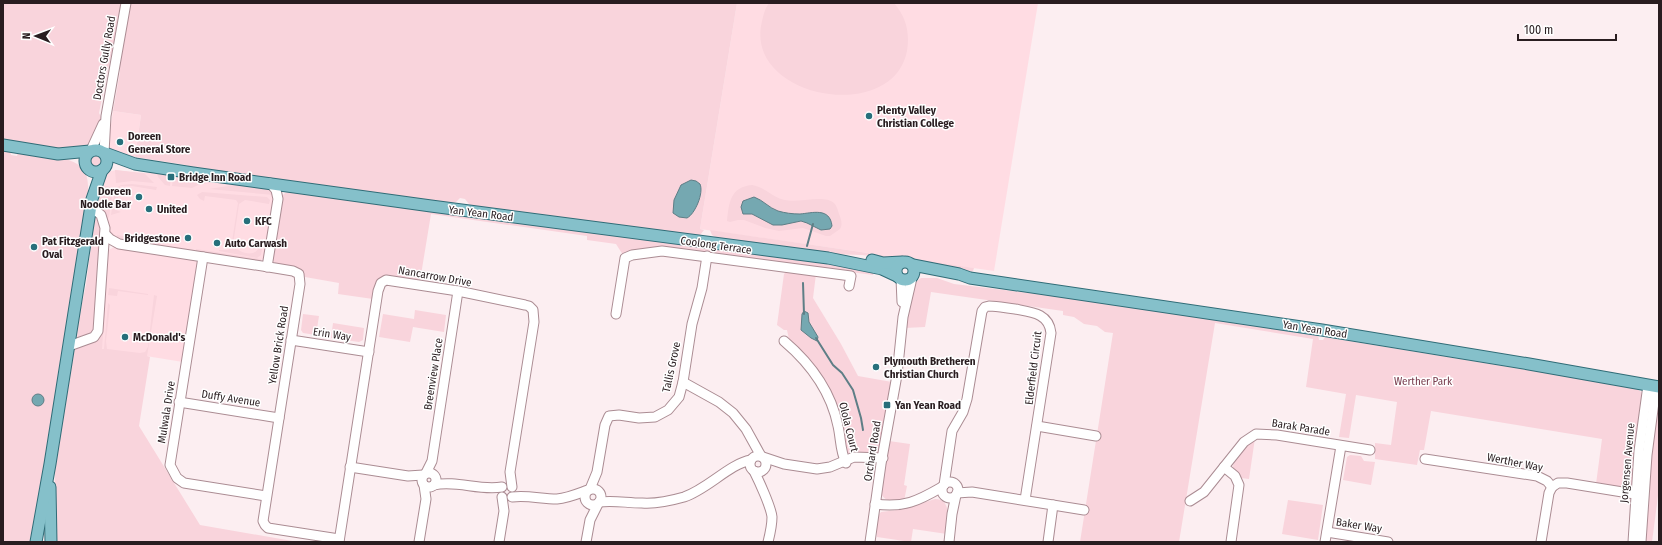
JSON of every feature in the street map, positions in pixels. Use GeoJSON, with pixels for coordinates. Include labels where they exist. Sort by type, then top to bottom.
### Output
{"type":"FeatureCollection","features":[{"type":"Feature","properties":{"kind":"main road"},"geometry":{"type":"LineString","coordinates":[[3,145],[58,154],[97,149],[104,153],[107,162],[102,170],[92,203],[36,542]]}},
{"type":"Feature","properties":{"kind":"main road"},"geometry":{"type":"LineString","coordinates":[[90,151],[84,160],[92,203]]}},
{"type":"Feature","properties":{"kind":"main road","name":"Yan Yean Road"},"geometry":{"type":"LineString","coordinates":[[104,153],[135,164],[270,184],[828,258],[882,269],[899,278]]}},
{"type":"Feature","properties":{"kind":"main road"},"geometry":{"type":"LineString","coordinates":[[58,154],[95,172],[102,170]]}},
{"type":"Feature","properties":{"kind":"main road","name":"Yan Yean Road"},"geometry":{"type":"LineString","coordinates":[[102,170],[135,164]]}},
{"type":"Feature","properties":{"kind":"main road","name":"Yan Yean Road"},"geometry":{"type":"LineString","coordinates":[[828,258],[854,256],[883,263],[902,262]]}},
{"type":"Feature","properties":{"kind":"main road"},"geometry":{"type":"LineString","coordinates":[[902,262],[907,262],[913,273],[906,280],[899,278],[896,268],[902,262]]}},
{"type":"Feature","properties":{"kind":"main road","name":"Yan Yean Road"},"geometry":{"type":"LineString","coordinates":[[913,273],[959,274],[970,278],[1286,325],[1529,364],[1654,386]]}},
{"type":"Feature","properties":{"kind":"main road"},"geometry":{"type":"LineString","coordinates":[[50,464],[51,542]]}},
{"type":"Feature","properties":{"kind":"street","name":"Doctors Gully Road"},"geometry":{"type":"LineString","coordinates":[[104,153],[106,116],[126,3]]}},
{"type":"Feature","properties":{"kind":"street","name":"Doctors Gully Road"},"geometry":{"type":"LineString","coordinates":[[90,151],[106,116]]}},
{"type":"Feature","properties":{"kind":"street"},"geometry":{"type":"LineString","coordinates":[[270,184],[276,190],[278,199]]}},
{"type":"Feature","properties":{"kind":"street"},"geometry":{"type":"LineString","coordinates":[[267,267],[278,199],[280,194],[285,190],[296,187]]}},
{"type":"Feature","properties":{"kind":"street"},"geometry":{"type":"LineString","coordinates":[[69,346],[94,337],[98,331],[105,226],[92,203]]}},
{"type":"Feature","properties":{"kind":"street","name":"Yellow Brick Road"},"geometry":{"type":"LineString","coordinates":[[105,234],[119,244],[293,271],[300,276],[292,340],[263,520],[264,525],[268,528],[339,541]]}},
{"type":"Feature","properties":{"kind":"street"},"geometry":{"type":"LineString","coordinates":[[103,251],[109,246],[119,244]]}},
{"type":"Feature","properties":{"kind":"street","name":"Coolong Terrace"},"geometry":{"type":"LineString","coordinates":[[616,314],[623,262],[627,256],[662,251],[850,276],[849,286]]}},
{"type":"Feature","properties":{"kind":"street","name":"Tallis Grove"},"geometry":{"type":"LineString","coordinates":[[594,490],[604,425],[609,416],[619,415],[640,418],[655,417],[662,414],[674,404],[682,385],[692,324],[702,288],[708,256]]}},
{"type":"Feature","properties":{"kind":"street","name":"Mulwala Drive"},"geometry":{"type":"LineString","coordinates":[[203,257],[179,402],[170,463],[171,469],[180,481],[189,484],[266,496]]}},
{"type":"Feature","properties":{"kind":"street","name":"Orchard Road"},"geometry":{"type":"LineString","coordinates":[[870,542],[897,375],[903,317],[913,273]]}},
{"type":"Feature","properties":{"kind":"street","name":"Orchard Road"},"geometry":{"type":"LineString","coordinates":[[899,278],[903,317]]}},
{"type":"Feature","properties":{"kind":"street","name":"Nancarrow Drive"},"geometry":{"type":"LineString","coordinates":[[339,541],[378,291],[383,281],[394,281],[458,291],[529,306],[533,310],[534,322],[499,542]]}},
{"type":"Feature","properties":{"kind":"street","name":"Breenview Place"},"geometry":{"type":"LineString","coordinates":[[419,542],[458,291]]}},
{"type":"Feature","properties":{"kind":"street","name":"Elderfield Circuit"},"geometry":{"type":"LineString","coordinates":[[951,488],[947,462],[952,431],[963,412],[967,399],[983,309],[987,306],[1034,312],[1044,318],[1049,325],[1051,339],[1025,500]]}},
{"type":"Feature","properties":{"kind":"street","name":"Olola Court"},"geometry":{"type":"LineString","coordinates":[[783,339],[809,365],[824,388],[836,418],[844,462]]}},
{"type":"Feature","properties":{"kind":"street","name":"Erin Way"},"geometry":{"type":"LineString","coordinates":[[292,340],[369,352]]}},
{"type":"Feature","properties":{"kind":"street"},"geometry":{"type":"LineString","coordinates":[[682,385],[702,392],[719,402],[733,413],[746,429],[749,437],[766,462],[762,489]]}},
{"type":"Feature","properties":{"kind":"street","name":"Jorgensen Avenue"},"geometry":{"type":"LineString","coordinates":[[1633,542],[1647,455],[1653,409],[1654,386]]}},
{"type":"Feature","properties":{"kind":"street","name":"Jorgensen Avenue"},"geometry":{"type":"LineString","coordinates":[[1641,542],[1639,452],[1654,386]]}},
{"type":"Feature","properties":{"kind":"street"},"geometry":{"type":"LineString","coordinates":[[1653,409],[1659,401]]}},
{"type":"Feature","properties":{"kind":"street","name":"Duffy Avenue"},"geometry":{"type":"LineString","coordinates":[[179,402],[279,418]]}},
{"type":"Feature","properties":{"kind":"street"},"geometry":{"type":"LineString","coordinates":[[1037,426],[1096,436]]}},
{"type":"Feature","properties":{"kind":"street","name":"Barak Parade"},"geometry":{"type":"LineString","coordinates":[[1190,501],[1204,492],[1244,442],[1252,436],[1261,433],[1340,446],[1326,542]]}},
{"type":"Feature","properties":{"kind":"street"},"geometry":{"type":"LineString","coordinates":[[749,437],[752,465],[772,518],[768,542]]}},
{"type":"Feature","properties":{"kind":"street"},"geometry":{"type":"LineString","coordinates":[[1340,446],[1371,450]]}},
{"type":"Feature","properties":{"kind":"street"},"geometry":{"type":"LineString","coordinates":[[752,465],[756,456],[784,464],[823,468],[844,462],[882,461]]}},
{"type":"Feature","properties":{"kind":"street","name":"Werther Way"},"geometry":{"type":"LineString","coordinates":[[1424,459],[1537,476],[1547,481],[1552,487]]}},
{"type":"Feature","properties":{"kind":"street"},"geometry":{"type":"LineString","coordinates":[[752,465],[759,472],[784,464]]}},
{"type":"Feature","properties":{"kind":"street"},"geometry":{"type":"LineString","coordinates":[[569,497],[592,505],[617,500],[643,503],[670,501],[700,490],[729,471],[752,465]]}},
{"type":"Feature","properties":{"kind":"street"},"geometry":{"type":"LineString","coordinates":[[350,467],[551,498],[569,497],[594,490],[617,500]]}},
{"type":"Feature","properties":{"kind":"street"},"geometry":{"type":"LineString","coordinates":[[1224,467],[1234,476],[1239,485],[1231,542]]}},
{"type":"Feature","properties":{"kind":"street"},"geometry":{"type":"LineString","coordinates":[[1541,542],[1548,499],[1552,487],[1558,484],[1567,483],[1641,495]]}},
{"type":"Feature","properties":{"kind":"street"},"geometry":{"type":"LineString","coordinates":[[926,496],[952,498],[951,488]]}},
{"type":"Feature","properties":{"kind":"street"},"geometry":{"type":"LineString","coordinates":[[949,542],[952,514],[951,488]]}},
{"type":"Feature","properties":{"kind":"street"},"geometry":{"type":"LineString","coordinates":[[876,504],[890,506],[902,505],[951,488],[1084,510]]}},
{"type":"Feature","properties":{"kind":"street"},"geometry":{"type":"LineString","coordinates":[[590,520],[585,495],[594,490]]}},
{"type":"Feature","properties":{"kind":"street"},"geometry":{"type":"LineString","coordinates":[[586,542],[590,520],[602,496],[594,490]]}},
{"type":"Feature","properties":{"kind":"street"},"geometry":{"type":"LineString","coordinates":[[946,497],[952,514]]}},
{"type":"Feature","properties":{"kind":"street"},"geometry":{"type":"LineString","coordinates":[[1048,542],[1053,505]]}},
{"type":"Feature","properties":{"kind":"street","name":"Baker Way"},"geometry":{"type":"LineString","coordinates":[[1327,532],[1388,542]]}},
{"type":"Feature","properties":{"kind":"shaded area","name":"Plenty Valley Christian College"},"geometry":{"type":"Polygon","coordinates":[[[737,3],[1038,3],[994,271],[700,229],[737,3]]]}},
{"type":"Feature","properties":{"kind":"shaded area"},"geometry":{"type":"Polygon","coordinates":[[[113,111],[141,115],[135,157],[108,152],[113,111]]]}},
{"type":"Feature","properties":{"kind":"shaded area"},"geometry":{"type":"Polygon","coordinates":[[[116,170],[207,178],[275,193],[264,258],[259,262],[114,239],[110,237],[99,204],[98,195],[108,172],[116,170]]]}},
{"type":"Feature","properties":{"kind":"shaded area"},"geometry":{"type":"Polygon","coordinates":[[[114,247],[194,260],[197,262],[198,268],[183,362],[78,345],[107,251],[114,247]]]}},
{"type":"Feature","properties":{"kind":"green space"},"geometry":{"type":"Polygon","coordinates":[[[3,3],[122,3],[99,113],[102,119],[96,135],[87,147],[56,149],[3,141],[3,3]]]}},
{"type":"Feature","properties":{"kind":"green space"},"geometry":{"type":"Polygon","coordinates":[[[128,3],[737,3],[700,229],[704,230],[700,235],[692,236],[474,207],[465,199],[460,198],[456,202],[448,204],[196,169],[186,165],[135,157],[141,115],[113,111],[120,72],[119,57],[128,3]]]}},
{"type":"Feature","properties":{"kind":"green space"},"geometry":{"type":"Polygon","coordinates":[[[769,3],[894,3],[902,14],[906,25],[908,37],[907,51],[896,74],[877,88],[851,94],[824,93],[798,85],[777,71],[763,51],[761,26],[769,3]]]}},
{"type":"Feature","properties":{"kind":"green space"},"geometry":{"type":"Polygon","coordinates":[[[3,148],[10,151],[11,155],[17,156],[18,152],[55,156],[74,162],[81,166],[85,172],[88,186],[88,200],[33,542],[3,542],[3,148]]]}},
{"type":"Feature","properties":{"kind":"green space"},"geometry":{"type":"Polygon","coordinates":[[[96,154],[101,156],[103,161],[101,166],[96,168],[91,166],[89,161],[91,156],[96,154]]]}},
{"type":"Feature","properties":{"kind":"green space"},"geometry":{"type":"Polygon","coordinates":[[[115,170],[144,173],[154,183],[132,181],[116,183],[115,170]]]}},
{"type":"Feature","properties":{"kind":"green space"},"geometry":{"type":"Polygon","coordinates":[[[157,173],[171,176],[170,186],[165,185],[158,177],[157,173]]]}},
{"type":"Feature","properties":{"kind":"green space"},"geometry":{"type":"Polygon","coordinates":[[[182,177],[221,181],[198,185],[192,188],[172,186],[173,178],[181,180],[182,177]]]}},
{"type":"Feature","properties":{"kind":"green space"},"geometry":{"type":"Polygon","coordinates":[[[100,184],[113,188],[109,217],[106,220],[99,204],[100,184]]]}},
{"type":"Feature","properties":{"kind":"green space"},"geometry":{"type":"Polygon","coordinates":[[[132,184],[157,187],[156,190],[132,186],[120,186],[116,210],[121,212],[111,215],[115,189],[121,185],[132,184]]]}},
{"type":"Feature","properties":{"kind":"green space"},"geometry":{"type":"Polygon","coordinates":[[[241,184],[272,190],[274,195],[209,189],[241,184]]]}},
{"type":"Feature","properties":{"kind":"green space"},"geometry":{"type":"Polygon","coordinates":[[[752,185],[757,186],[781,199],[790,201],[818,199],[830,200],[837,208],[841,222],[840,229],[830,236],[826,236],[803,228],[779,231],[765,228],[744,220],[727,221],[732,197],[739,189],[752,185]]]}},
{"type":"Feature","properties":{"kind":"green space"},"geometry":{"type":"Polygon","coordinates":[[[202,192],[267,197],[270,200],[269,204],[245,200],[239,204],[233,245],[236,249],[242,252],[253,253],[263,244],[261,255],[257,258],[219,251],[228,250],[231,248],[238,203],[236,200],[205,196],[204,201],[197,195],[202,192]]]}},
{"type":"Feature","properties":{"kind":"green space"},"geometry":{"type":"Polygon","coordinates":[[[290,192],[737,250],[874,270],[873,275],[705,253],[623,255],[616,244],[587,240],[587,236],[431,214],[420,281],[383,276],[376,283],[373,299],[338,294],[339,283],[305,277],[303,272],[299,269],[275,263],[272,259],[282,196],[285,193],[290,192]]]}},
{"type":"Feature","properties":{"kind":"green space"},"geometry":{"type":"Polygon","coordinates":[[[95,215],[101,222],[94,333],[77,339],[78,321],[86,285],[95,215]]]}},
{"type":"Feature","properties":{"kind":"green space"},"geometry":{"type":"Polygon","coordinates":[[[710,230],[902,258],[900,260],[862,255],[827,254],[719,239],[712,235],[710,230]]]}},
{"type":"Feature","properties":{"kind":"green space"},"geometry":{"type":"Polygon","coordinates":[[[117,235],[157,242],[158,239],[162,239],[158,246],[117,239],[117,235]]]}},
{"type":"Feature","properties":{"kind":"green space"},"geometry":{"type":"Polygon","coordinates":[[[196,249],[261,260],[259,262],[196,252],[196,249]]]}},
{"type":"Feature","properties":{"kind":"green space"},"geometry":{"type":"Polygon","coordinates":[[[914,259],[974,268],[973,271],[970,272],[923,265],[914,259]]]}},
{"type":"Feature","properties":{"kind":"green space"},"geometry":{"type":"Polygon","coordinates":[[[788,270],[816,274],[813,298],[841,344],[858,376],[892,382],[880,451],[876,454],[847,453],[839,417],[789,339],[787,330],[784,330],[777,325],[784,274],[788,270]]]}},
{"type":"Feature","properties":{"kind":"green space","name":"Werther Park"},"geometry":{"type":"Polygon","coordinates":[[[921,278],[937,278],[954,284],[1063,297],[1314,334],[1318,335],[1319,340],[1323,340],[1325,337],[1633,387],[1640,391],[1643,396],[1632,484],[1624,488],[1596,484],[1602,439],[1431,411],[1424,450],[1420,450],[1417,465],[1375,459],[1375,443],[1391,445],[1397,402],[1356,395],[1349,438],[1339,437],[1346,394],[1306,387],[1313,339],[1215,323],[1179,542],[1080,542],[1113,333],[1105,332],[1097,326],[1084,324],[1074,317],[1063,315],[1063,311],[931,292],[925,327],[905,328],[913,284],[921,278]]]}},
{"type":"Feature","properties":{"kind":"green space"},"geometry":{"type":"Polygon","coordinates":[[[109,288],[148,295],[118,291],[117,296],[108,295],[109,288]]]}},
{"type":"Feature","properties":{"kind":"green space"},"geometry":{"type":"Polygon","coordinates":[[[154,295],[157,296],[147,356],[150,357],[139,426],[200,525],[298,542],[54,542],[55,469],[74,350],[95,340],[102,304],[105,303],[102,349],[104,349],[108,303],[110,305],[106,341],[107,349],[140,353],[145,352],[148,347],[154,295]]]}},
{"type":"Feature","properties":{"kind":"green space"},"geometry":{"type":"Polygon","coordinates":[[[415,310],[446,315],[444,332],[413,327],[410,342],[379,337],[383,314],[414,319],[415,310]]]}},
{"type":"Feature","properties":{"kind":"green space"},"geometry":{"type":"Polygon","coordinates":[[[303,314],[319,316],[316,335],[303,333],[301,330],[303,314]]]}},
{"type":"Feature","properties":{"kind":"green space"},"geometry":{"type":"Polygon","coordinates":[[[333,323],[364,328],[363,340],[359,342],[331,338],[333,323]]]}},
{"type":"Feature","properties":{"kind":"green space"},"geometry":{"type":"Polygon","coordinates":[[[1659,405],[1659,488],[1652,542],[1644,542],[1648,473],[1657,409],[1659,405]]]}},
{"type":"Feature","properties":{"kind":"green space"},"geometry":{"type":"Polygon","coordinates":[[[1255,438],[1249,479],[1241,478],[1233,469],[1233,465],[1237,456],[1255,438]]]}},
{"type":"Feature","properties":{"kind":"green space"},"geometry":{"type":"Polygon","coordinates":[[[889,441],[910,444],[904,485],[907,486],[904,501],[888,500],[881,493],[889,441]]]}},
{"type":"Feature","properties":{"kind":"green space"},"geometry":{"type":"Polygon","coordinates":[[[1350,455],[1361,456],[1364,461],[1375,462],[1371,485],[1343,480],[1347,457],[1350,455]]]}},
{"type":"Feature","properties":{"kind":"green space"},"geometry":{"type":"Polygon","coordinates":[[[935,499],[941,500],[947,507],[947,534],[913,529],[911,542],[877,537],[876,530],[878,516],[881,512],[904,509],[935,499]]]}},
{"type":"Feature","properties":{"kind":"green space"},"geometry":{"type":"Polygon","coordinates":[[[1288,500],[1323,505],[1318,540],[1282,534],[1288,500]]]}},
{"type":"Feature","properties":{"kind":"water"},"geometry":{"type":"Polygon","coordinates":[[[691,180],[700,184],[700,198],[696,208],[690,216],[687,218],[679,217],[673,213],[674,200],[681,185],[691,180]]]}},
{"type":"Feature","properties":{"kind":"water"},"geometry":{"type":"Polygon","coordinates":[[[754,197],[781,212],[800,214],[820,212],[828,216],[831,220],[832,226],[830,229],[821,230],[801,221],[782,225],[773,225],[752,214],[743,214],[741,207],[743,201],[754,197]]]}},
{"type":"Feature","properties":{"kind":"water"},"geometry":{"type":"Polygon","coordinates":[[[804,311],[808,313],[809,322],[818,337],[817,341],[801,330],[802,314],[804,311]]]}},
{"type":"Feature","properties":{"kind":"water"},"geometry":{"type":"Polygon","coordinates":[[[36,394],[40,394],[44,400],[40,406],[36,406],[32,402],[32,398],[36,394]]]}},
{"type":"Feature","properties":{"kind":"waterway"},"geometry":{"type":"LineString","coordinates":[[807,246],[813,224]]}},
{"type":"Feature","properties":{"kind":"waterway"},"geometry":{"type":"LineString","coordinates":[[803,283],[804,314]]}},
{"type":"Feature","properties":{"kind":"waterway"},"geometry":{"type":"LineString","coordinates":[[816,338],[833,365],[842,373],[853,390],[863,430]]}},
{"type":"Feature","properties":{"kind":"place","name":"Plenty Valley Christian College"},"geometry":{"type":"Point","coordinates":[869,116]}},
{"type":"Feature","properties":{"kind":"place","name":"Doreen General Store"},"geometry":{"type":"Point","coordinates":[120,142]}},
{"type":"Feature","properties":{"kind":"place","name":"Bridge Inn Road"},"geometry":{"type":"Point","coordinates":[171,177]}},
{"type":"Feature","properties":{"kind":"place","name":"Doreen Noodle Bar"},"geometry":{"type":"Point","coordinates":[139,197]}},
{"type":"Feature","properties":{"kind":"place","name":"United"},"geometry":{"type":"Point","coordinates":[149,209]}},
{"type":"Feature","properties":{"kind":"place","name":"KFC"},"geometry":{"type":"Point","coordinates":[247,221]}},
{"type":"Feature","properties":{"kind":"place","name":"Bridgestone"},"geometry":{"type":"Point","coordinates":[188,238]}},
{"type":"Feature","properties":{"kind":"place","name":"Auto Carwash"},"geometry":{"type":"Point","coordinates":[217,243]}},
{"type":"Feature","properties":{"kind":"place","name":"Pat Fitzgerald Oval"},"geometry":{"type":"Point","coordinates":[34,247]}},
{"type":"Feature","properties":{"kind":"place","name":"McDonald's"},"geometry":{"type":"Point","coordinates":[125,337]}},
{"type":"Feature","properties":{"kind":"place","name":"Plymouth Bretheren Christian Church"},"geometry":{"type":"Point","coordinates":[876,367]}},
{"type":"Feature","properties":{"kind":"place","name":"Yan Yean Road"},"geometry":{"type":"Point","coordinates":[887,405]}}]}
